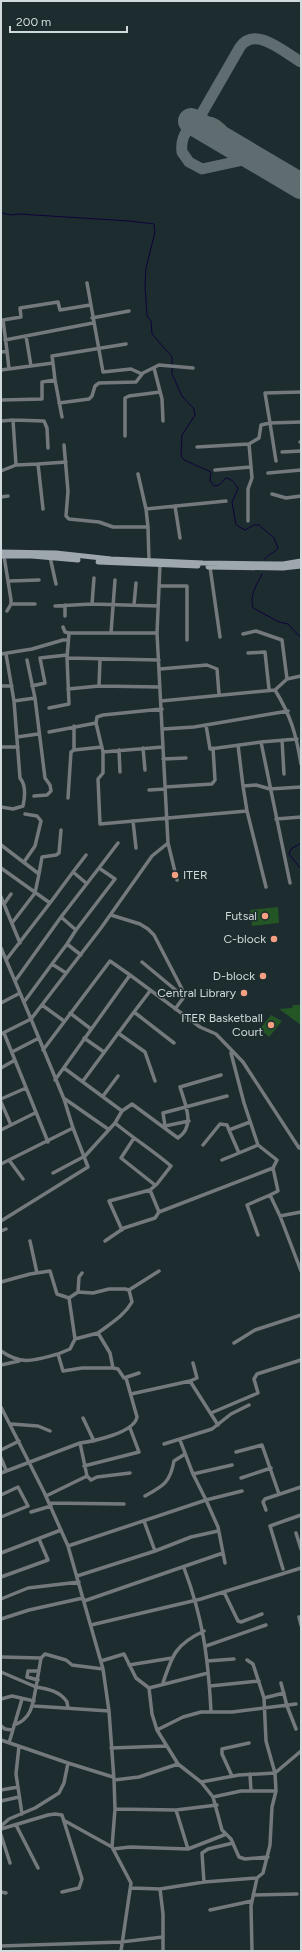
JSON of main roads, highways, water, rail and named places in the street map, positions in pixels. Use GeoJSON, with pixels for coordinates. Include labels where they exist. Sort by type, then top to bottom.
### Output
{"type":"FeatureCollection","features":[{"type":"Feature","properties":{"kind":"main road"},"geometry":{"type":"LineString","coordinates":[[2,555],[56,553],[88,557],[149,561],[283,564],[301,561]]}},
{"type":"Feature","properties":{"kind":"main road"},"geometry":{"type":"LineString","coordinates":[[2,555],[210,567],[283,568],[301,566]]}},
{"type":"Feature","properties":{"kind":"waterway"},"geometry":{"type":"LineString","coordinates":[[1,213],[11,215],[19,214],[154,224],[155,232],[146,268],[145,286],[147,316],[151,321],[152,334],[172,357],[172,374],[182,396],[194,409],[195,415],[182,435],[181,456],[184,460],[211,472],[210,481],[214,486],[219,485],[226,478],[230,479],[235,484],[238,489],[232,502],[236,525],[245,530],[254,525],[259,525],[274,538],[278,548],[265,559]]}},
{"type":"Feature","properties":{"kind":"waterway"},"geometry":{"type":"LineString","coordinates":[[262,574],[253,595],[253,608],[279,622],[288,624],[301,638]]}},
{"type":"Feature","properties":{"kind":"waterway"},"geometry":{"type":"LineString","coordinates":[[301,843],[291,849],[289,854],[301,869]]}},
{"type":"Feature","properties":{"kind":"place","name":"ITER"},"geometry":{"type":"Point","coordinates":[175,875]}},
{"type":"Feature","properties":{"kind":"place","name":"Futsal"},"geometry":{"type":"Point","coordinates":[265,916]}},
{"type":"Feature","properties":{"kind":"place","name":"C-block"},"geometry":{"type":"Point","coordinates":[274,939]}},
{"type":"Feature","properties":{"kind":"place","name":"D-block"},"geometry":{"type":"Point","coordinates":[263,976]}},
{"type":"Feature","properties":{"kind":"place","name":"Central Library"},"geometry":{"type":"Point","coordinates":[244,993]}},
{"type":"Feature","properties":{"kind":"place","name":"ITER Basketball Court"},"geometry":{"type":"Point","coordinates":[271,1025]}}]}
